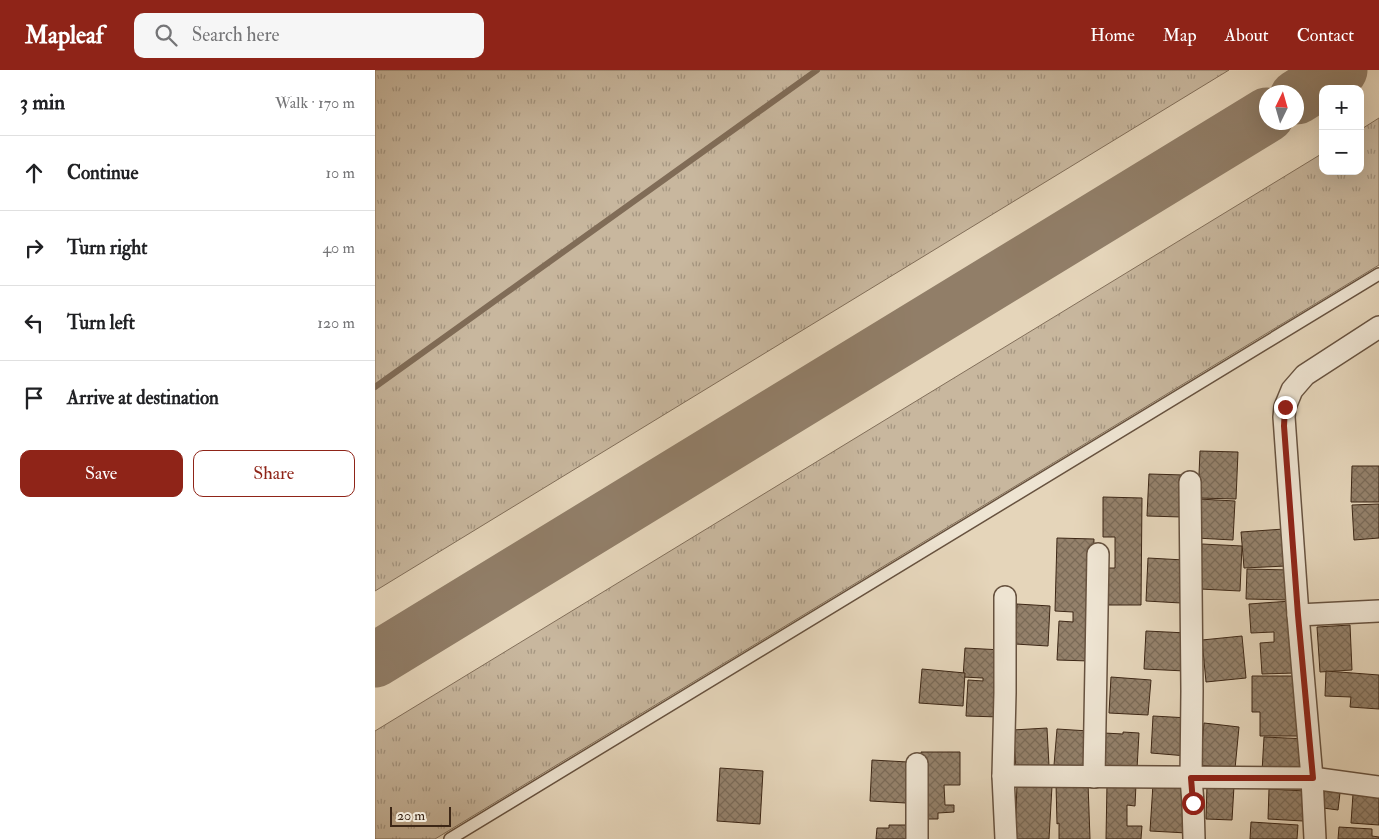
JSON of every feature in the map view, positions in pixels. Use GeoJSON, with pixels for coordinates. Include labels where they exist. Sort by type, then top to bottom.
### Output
{"type":"FeatureCollection","features":[{"type":"Feature","properties":{"kind":"street"},"geometry":{"type":"LineString","coordinates":[[1315,839],[1313,778],[1298,615],[1284,426],[1285,407],[1292,390],[1305,375],[1378,330]]}},
{"type":"Feature","properties":{"kind":"street"},"geometry":{"type":"LineString","coordinates":[[1190,482],[1191,778],[1194,839]]}},
{"type":"Feature","properties":{"kind":"street"},"geometry":{"type":"LineString","coordinates":[[1094,777],[1098,554]]}},
{"type":"Feature","properties":{"kind":"street"},"geometry":{"type":"LineString","coordinates":[[1005,597],[1003,776],[1007,839]]}},
{"type":"Feature","properties":{"kind":"street"},"geometry":{"type":"LineString","coordinates":[[1298,615],[1379,611]]}},
{"type":"Feature","properties":{"kind":"street"},"geometry":{"type":"LineString","coordinates":[[917,764],[917,839]]}},
{"type":"Feature","properties":{"kind":"street"},"geometry":{"type":"LineString","coordinates":[[1003,776],[1313,778],[1379,787]]}},
{"type":"Feature","properties":{"kind":"lane"},"geometry":{"type":"LineString","coordinates":[[450,839],[1379,274]]}},
{"type":"Feature","properties":{"kind":"green space"},"geometry":{"type":"Polygon","coordinates":[[[375,70],[1229,70],[375,591],[375,70]]]}},
{"type":"Feature","properties":{"kind":"green space"},"geometry":{"type":"Polygon","coordinates":[[[1379,118],[1379,265],[435,839],[375,839],[375,731],[1319,155],[1319,175],[1364,175],[1364,127],[1379,118]]]}},
{"type":"Feature","properties":{"kind":"building"},"geometry":{"type":"Polygon","coordinates":[[[1200,451],[1238,452],[1236,499],[1198,498],[1200,451]]]}},
{"type":"Feature","properties":{"kind":"building"},"geometry":{"type":"Polygon","coordinates":[[[1352,466],[1379,466],[1379,502],[1351,502],[1352,466]]]}},
{"type":"Feature","properties":{"kind":"building"},"geometry":{"type":"Polygon","coordinates":[[[1149,474],[1184,475],[1182,517],[1147,516],[1149,474]]]}},
{"type":"Feature","properties":{"kind":"building"},"geometry":{"type":"Polygon","coordinates":[[[1103,497],[1142,498],[1141,605],[1105,605],[1105,568],[1115,568],[1115,537],[1103,537],[1103,497]]]}},
{"type":"Feature","properties":{"kind":"building"},"geometry":{"type":"Polygon","coordinates":[[[1199,499],[1235,501],[1233,540],[1196,538],[1199,499]]]}},
{"type":"Feature","properties":{"kind":"building"},"geometry":{"type":"Polygon","coordinates":[[[1379,504],[1379,538],[1354,540],[1352,505],[1379,504]]]}},
{"type":"Feature","properties":{"kind":"building"},"geometry":{"type":"Polygon","coordinates":[[[1284,529],[1286,566],[1244,568],[1241,532],[1284,529]]]}},
{"type":"Feature","properties":{"kind":"building"},"geometry":{"type":"Polygon","coordinates":[[[1057,538],[1094,539],[1090,661],[1057,660],[1059,621],[1073,622],[1073,612],[1055,611],[1057,538]]]}},
{"type":"Feature","properties":{"kind":"building"},"geometry":{"type":"Polygon","coordinates":[[[1202,544],[1242,546],[1240,591],[1200,589],[1202,544]]]}},
{"type":"Feature","properties":{"kind":"building"},"geometry":{"type":"Polygon","coordinates":[[[1148,558],[1184,560],[1181,603],[1146,601],[1148,558]]]}},
{"type":"Feature","properties":{"kind":"building"},"geometry":{"type":"Polygon","coordinates":[[[1247,569],[1290,570],[1289,600],[1246,599],[1247,569]]]}},
{"type":"Feature","properties":{"kind":"building"},"geometry":{"type":"Polygon","coordinates":[[[1291,601],[1295,673],[1262,674],[1260,643],[1274,642],[1274,632],[1251,633],[1249,604],[1291,601]]]}},
{"type":"Feature","properties":{"kind":"building"},"geometry":{"type":"Polygon","coordinates":[[[1017,604],[1050,606],[1048,646],[1015,644],[1017,604]]]}},
{"type":"Feature","properties":{"kind":"building"},"geometry":{"type":"Polygon","coordinates":[[[1350,625],[1352,670],[1320,672],[1317,627],[1350,625]]]}},
{"type":"Feature","properties":{"kind":"building"},"geometry":{"type":"Polygon","coordinates":[[[1146,631],[1187,633],[1185,671],[1144,669],[1146,631]]]}},
{"type":"Feature","properties":{"kind":"building"},"geometry":{"type":"Polygon","coordinates":[[[1242,636],[1246,678],[1206,682],[1202,640],[1242,636]]]}},
{"type":"Feature","properties":{"kind":"building"},"geometry":{"type":"Polygon","coordinates":[[[965,648],[1002,650],[1000,717],[966,716],[968,680],[983,681],[983,678],[963,677],[965,648]]]}},
{"type":"Feature","properties":{"kind":"building"},"geometry":{"type":"Polygon","coordinates":[[[922,669],[965,673],[963,706],[919,703],[922,669]]]}},
{"type":"Feature","properties":{"kind":"building"},"geometry":{"type":"Polygon","coordinates":[[[1326,671],[1379,675],[1379,709],[1350,707],[1351,697],[1325,696],[1326,671]]]}},
{"type":"Feature","properties":{"kind":"building"},"geometry":{"type":"Polygon","coordinates":[[[1252,676],[1302,676],[1302,736],[1260,736],[1260,712],[1252,712],[1252,676]]]}},
{"type":"Feature","properties":{"kind":"building"},"geometry":{"type":"Polygon","coordinates":[[[1111,677],[1151,680],[1148,715],[1109,713],[1111,677]]]}},
{"type":"Feature","properties":{"kind":"building"},"geometry":{"type":"Polygon","coordinates":[[[1153,716],[1189,718],[1187,756],[1151,753],[1153,716]]]}},
{"type":"Feature","properties":{"kind":"building"},"geometry":{"type":"Polygon","coordinates":[[[1204,723],[1239,727],[1235,769],[1200,765],[1204,723]]]}},
{"type":"Feature","properties":{"kind":"building"},"geometry":{"type":"Polygon","coordinates":[[[1047,728],[1049,766],[1016,768],[1013,730],[1047,728]]]}},
{"type":"Feature","properties":{"kind":"building"},"geometry":{"type":"Polygon","coordinates":[[[1057,729],[1089,731],[1087,767],[1054,765],[1057,729]]]}},
{"type":"Feature","properties":{"kind":"building"},"geometry":{"type":"Polygon","coordinates":[[[1123,732],[1139,733],[1137,769],[1102,767],[1104,733],[1123,734],[1123,732]]]}},
{"type":"Feature","properties":{"kind":"building"},"geometry":{"type":"Polygon","coordinates":[[[1264,737],[1308,739],[1306,775],[1262,772],[1264,737]]]}},
{"type":"Feature","properties":{"kind":"building"},"geometry":{"type":"Polygon","coordinates":[[[921,752],[960,752],[960,785],[944,785],[945,805],[954,805],[954,812],[938,813],[938,819],[922,819],[921,752]]]}},
{"type":"Feature","properties":{"kind":"building"},"geometry":{"type":"Polygon","coordinates":[[[872,760],[908,762],[906,803],[870,801],[872,760]]]}},
{"type":"Feature","properties":{"kind":"building"},"geometry":{"type":"Polygon","coordinates":[[[720,768],[763,771],[760,824],[717,821],[720,768]]]}},
{"type":"Feature","properties":{"kind":"building"},"geometry":{"type":"Polygon","coordinates":[[[1088,783],[1090,839],[1059,839],[1056,784],[1088,783]]]}},
{"type":"Feature","properties":{"kind":"building"},"geometry":{"type":"Polygon","coordinates":[[[1107,783],[1136,784],[1135,806],[1127,805],[1127,826],[1142,826],[1141,839],[1106,839],[1107,783]]]}},
{"type":"Feature","properties":{"kind":"building"},"geometry":{"type":"Polygon","coordinates":[[[1017,784],[1052,786],[1049,839],[1015,839],[1017,784]]]}},
{"type":"Feature","properties":{"kind":"building"},"geometry":{"type":"Polygon","coordinates":[[[1153,784],[1190,786],[1187,833],[1150,831],[1153,784]]]}},
{"type":"Feature","properties":{"kind":"building"},"geometry":{"type":"Polygon","coordinates":[[[1207,785],[1234,786],[1232,820],[1206,819],[1207,785]]]}},
{"type":"Feature","properties":{"kind":"building"},"geometry":{"type":"Polygon","coordinates":[[[1269,789],[1305,791],[1303,821],[1268,819],[1269,789]]]}},
{"type":"Feature","properties":{"kind":"building"},"geometry":{"type":"Polygon","coordinates":[[[1324,791],[1340,793],[1338,810],[1323,808],[1324,791]]]}},
{"type":"Feature","properties":{"kind":"building"},"geometry":{"type":"Polygon","coordinates":[[[1353,794],[1379,796],[1379,825],[1351,823],[1353,794]]]}},
{"type":"Feature","properties":{"kind":"building"},"geometry":{"type":"Polygon","coordinates":[[[1251,822],[1298,825],[1297,839],[1250,839],[1251,822]]]}},
{"type":"Feature","properties":{"kind":"building"},"geometry":{"type":"Polygon","coordinates":[[[889,825],[911,825],[911,839],[876,839],[877,828],[889,828],[889,825]]]}},
{"type":"Feature","properties":{"kind":"building"},"geometry":{"type":"Polygon","coordinates":[[[1339,827],[1372,829],[1372,836],[1379,837],[1379,839],[1338,839],[1339,827]]]}},
{"type":"Feature","properties":{"kind":"waterway"},"geometry":{"type":"LineString","coordinates":[[375,387],[817,70]]}},
{"type":"Feature","properties":{"kind":"taxiway"},"geometry":{"type":"LineString","coordinates":[[1304,93],[1340,70]]}},
{"type":"Feature","properties":{"kind":"taxiway"},"geometry":{"type":"LineString","coordinates":[[375,660],[1259,120]]}},
{"type":"Feature","properties":{"kind":"route"},"geometry":{"type":"LineString","coordinates":[[1193,803],[1191,778],[1313,778],[1283,417],[1285,407]]}}]}
